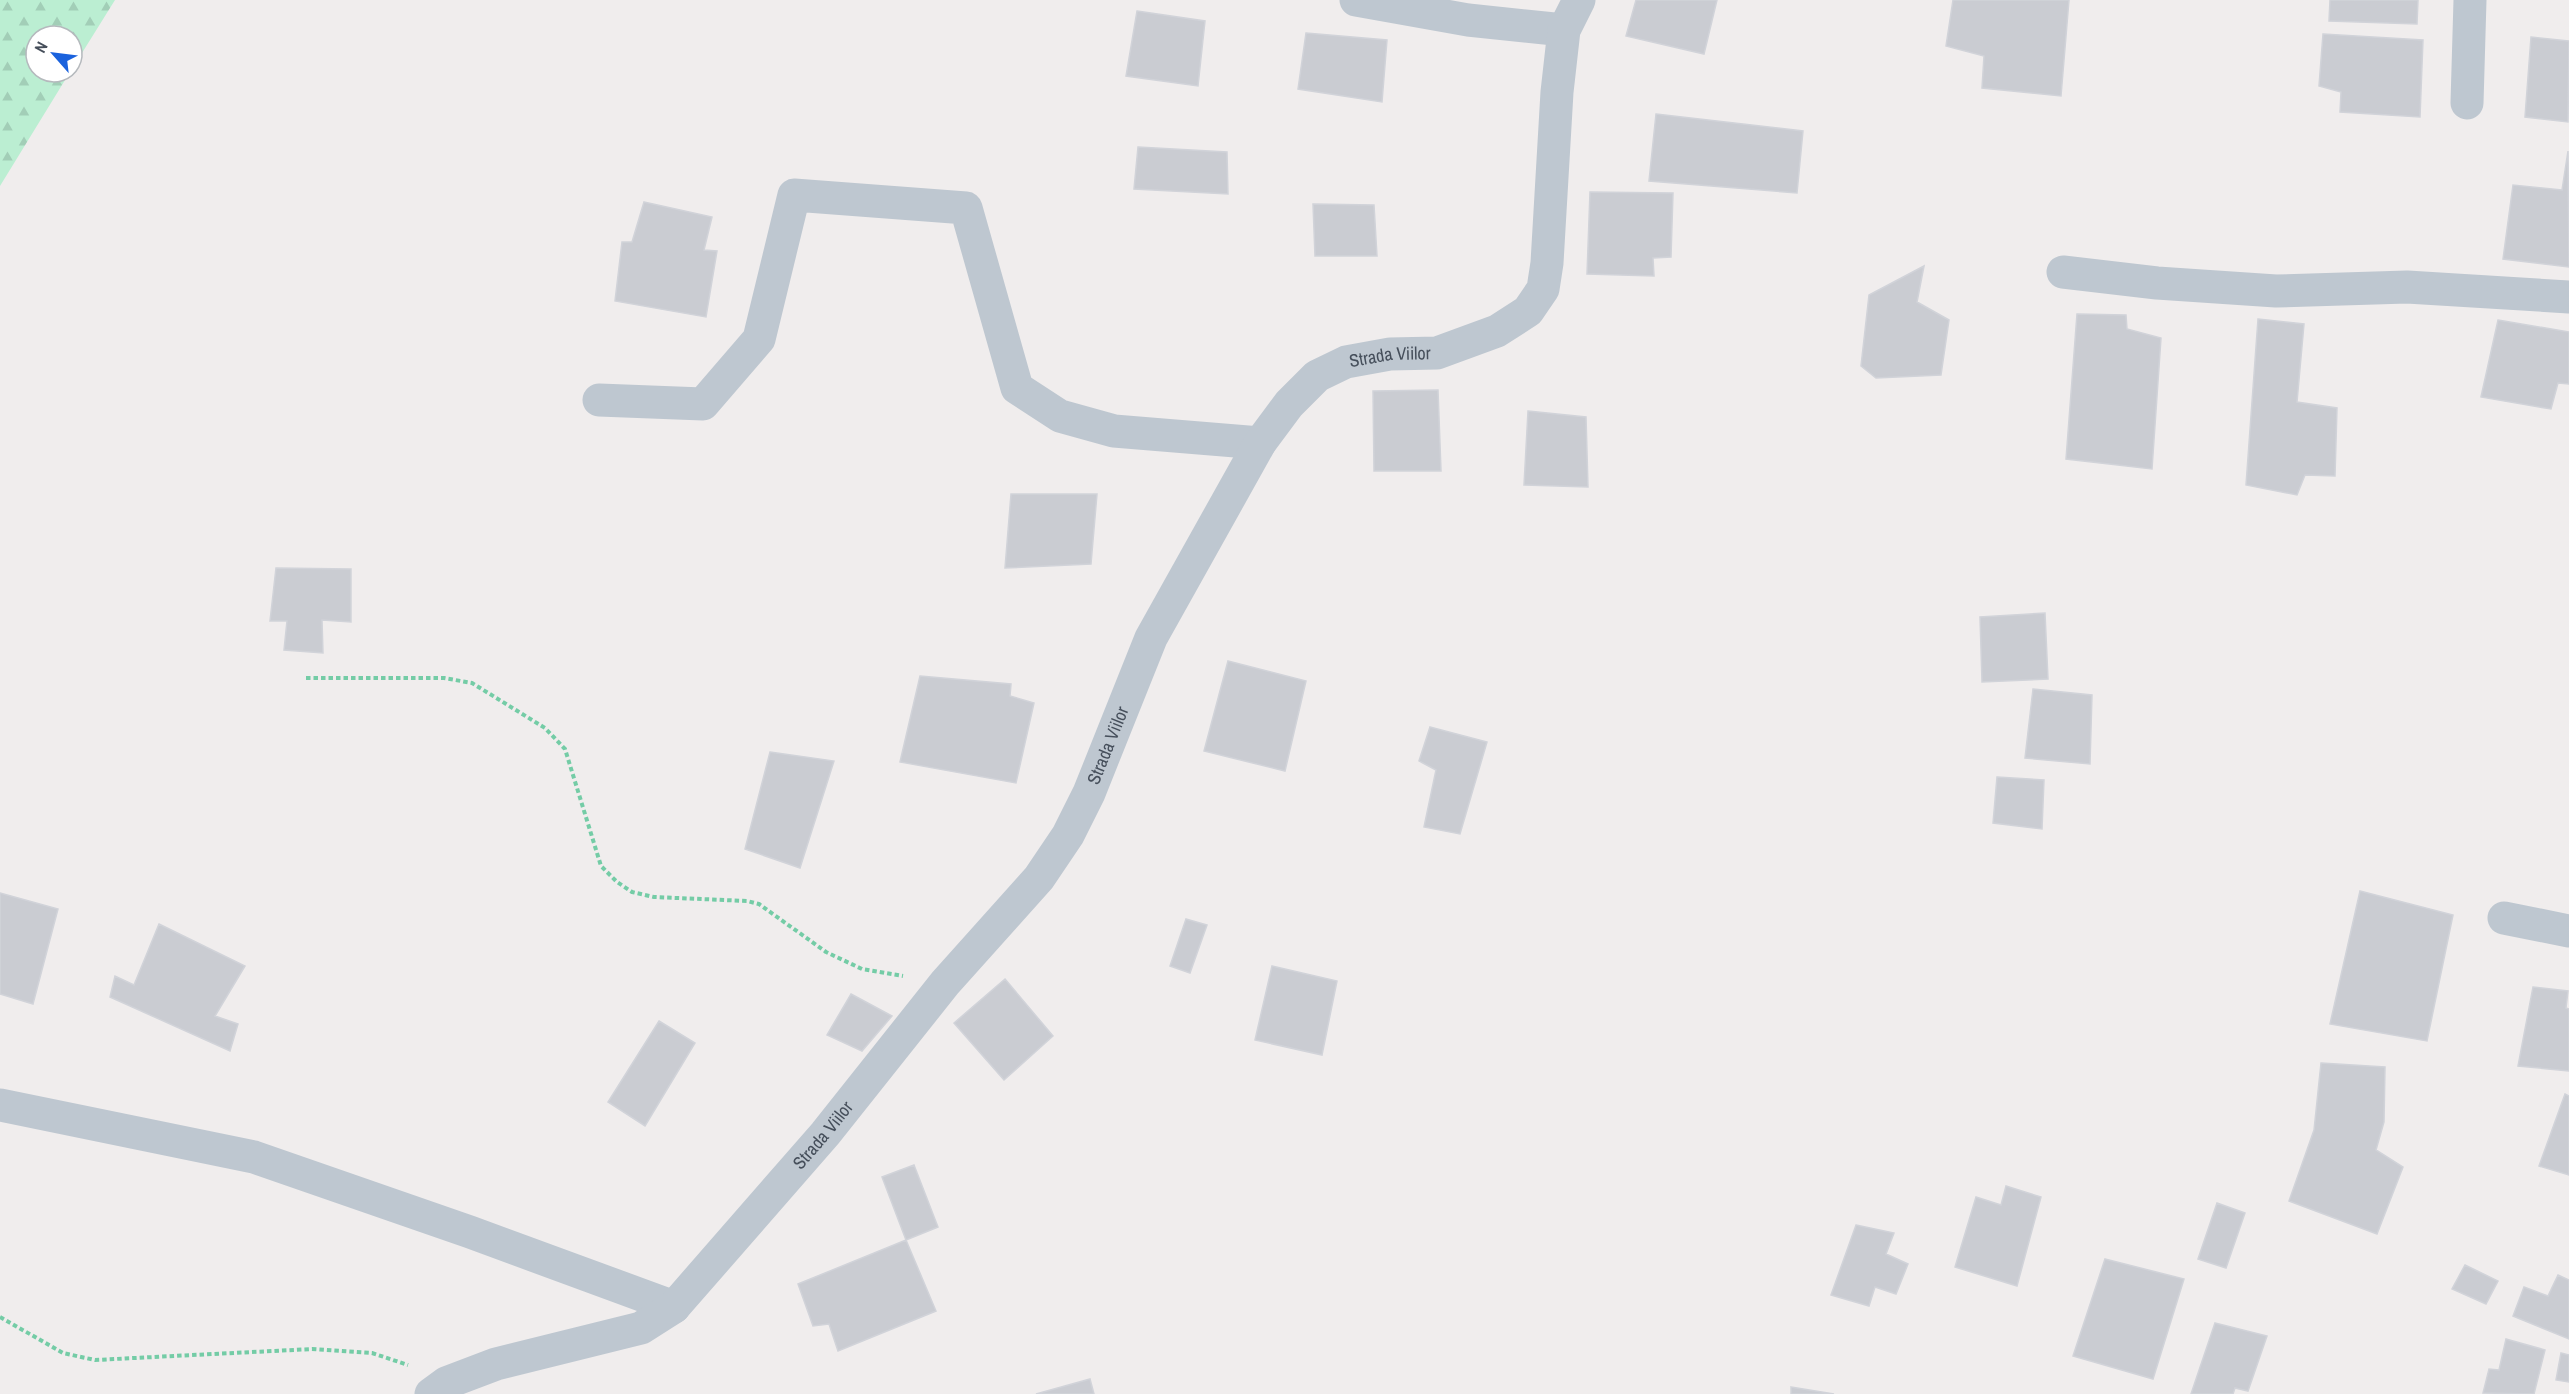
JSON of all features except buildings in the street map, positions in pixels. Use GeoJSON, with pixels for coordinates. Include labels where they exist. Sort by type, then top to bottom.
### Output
{"type":"FeatureCollection","features":[{"type":"Feature","properties":{"kind":"street"},"geometry":{"type":"LineString","coordinates":[[1356,0],[1468,20],[1564,30]]}},
{"type":"Feature","properties":{"kind":"street","name":"Strada Viilor"},"geometry":{"type":"LineString","coordinates":[[438,1389],[496,1364],[641,1328],[674,1307],[825,1134],[945,983],[1039,878],[1068,835],[1089,793],[1151,638],[1260,443],[1288,404],[1317,376],[1346,362],[1390,354],[1437,353],[1480,339],[1528,311],[1543,289],[1547,263],[1557,92],[1564,30],[1579,0]]}},
{"type":"Feature","properties":{"kind":"street"},"geometry":{"type":"LineString","coordinates":[[2467,103],[2470,0]]}},
{"type":"Feature","properties":{"kind":"street"},"geometry":{"type":"LineString","coordinates":[[599,400],[703,404],[759,339],[794,195],[966,208],[1017,388],[1060,416],[1114,430],[1260,443]]}},
{"type":"Feature","properties":{"kind":"street"},"geometry":{"type":"LineString","coordinates":[[2063,272],[2157,283],[2276,291],[2407,287],[2569,297]]}},
{"type":"Feature","properties":{"kind":"street"},"geometry":{"type":"LineString","coordinates":[[2504,918],[2569,931]]}},
{"type":"Feature","properties":{"kind":"street"},"geometry":{"type":"LineString","coordinates":[[0,1105],[254,1157],[470,1232],[674,1307]]}},
{"type":"Feature","properties":{"kind":"path"},"geometry":{"type":"LineString","coordinates":[[306,678],[444,678],[471,683],[545,728],[564,749],[601,866],[617,882],[632,892],[654,897],[747,901],[759,904],[826,951],[862,969],[945,983]]}},
{"type":"Feature","properties":{"kind":"path"},"geometry":{"type":"LineString","coordinates":[[0,1317],[63,1353],[95,1360],[312,1349],[372,1353],[409,1365],[438,1389]]}},
{"type":"Feature","properties":{"kind":"green space"},"geometry":{"type":"Polygon","coordinates":[[[0,0],[115,0],[84,50],[84,24],[24,24],[24,84],[63,84],[0,186],[0,0]]]}}]}
